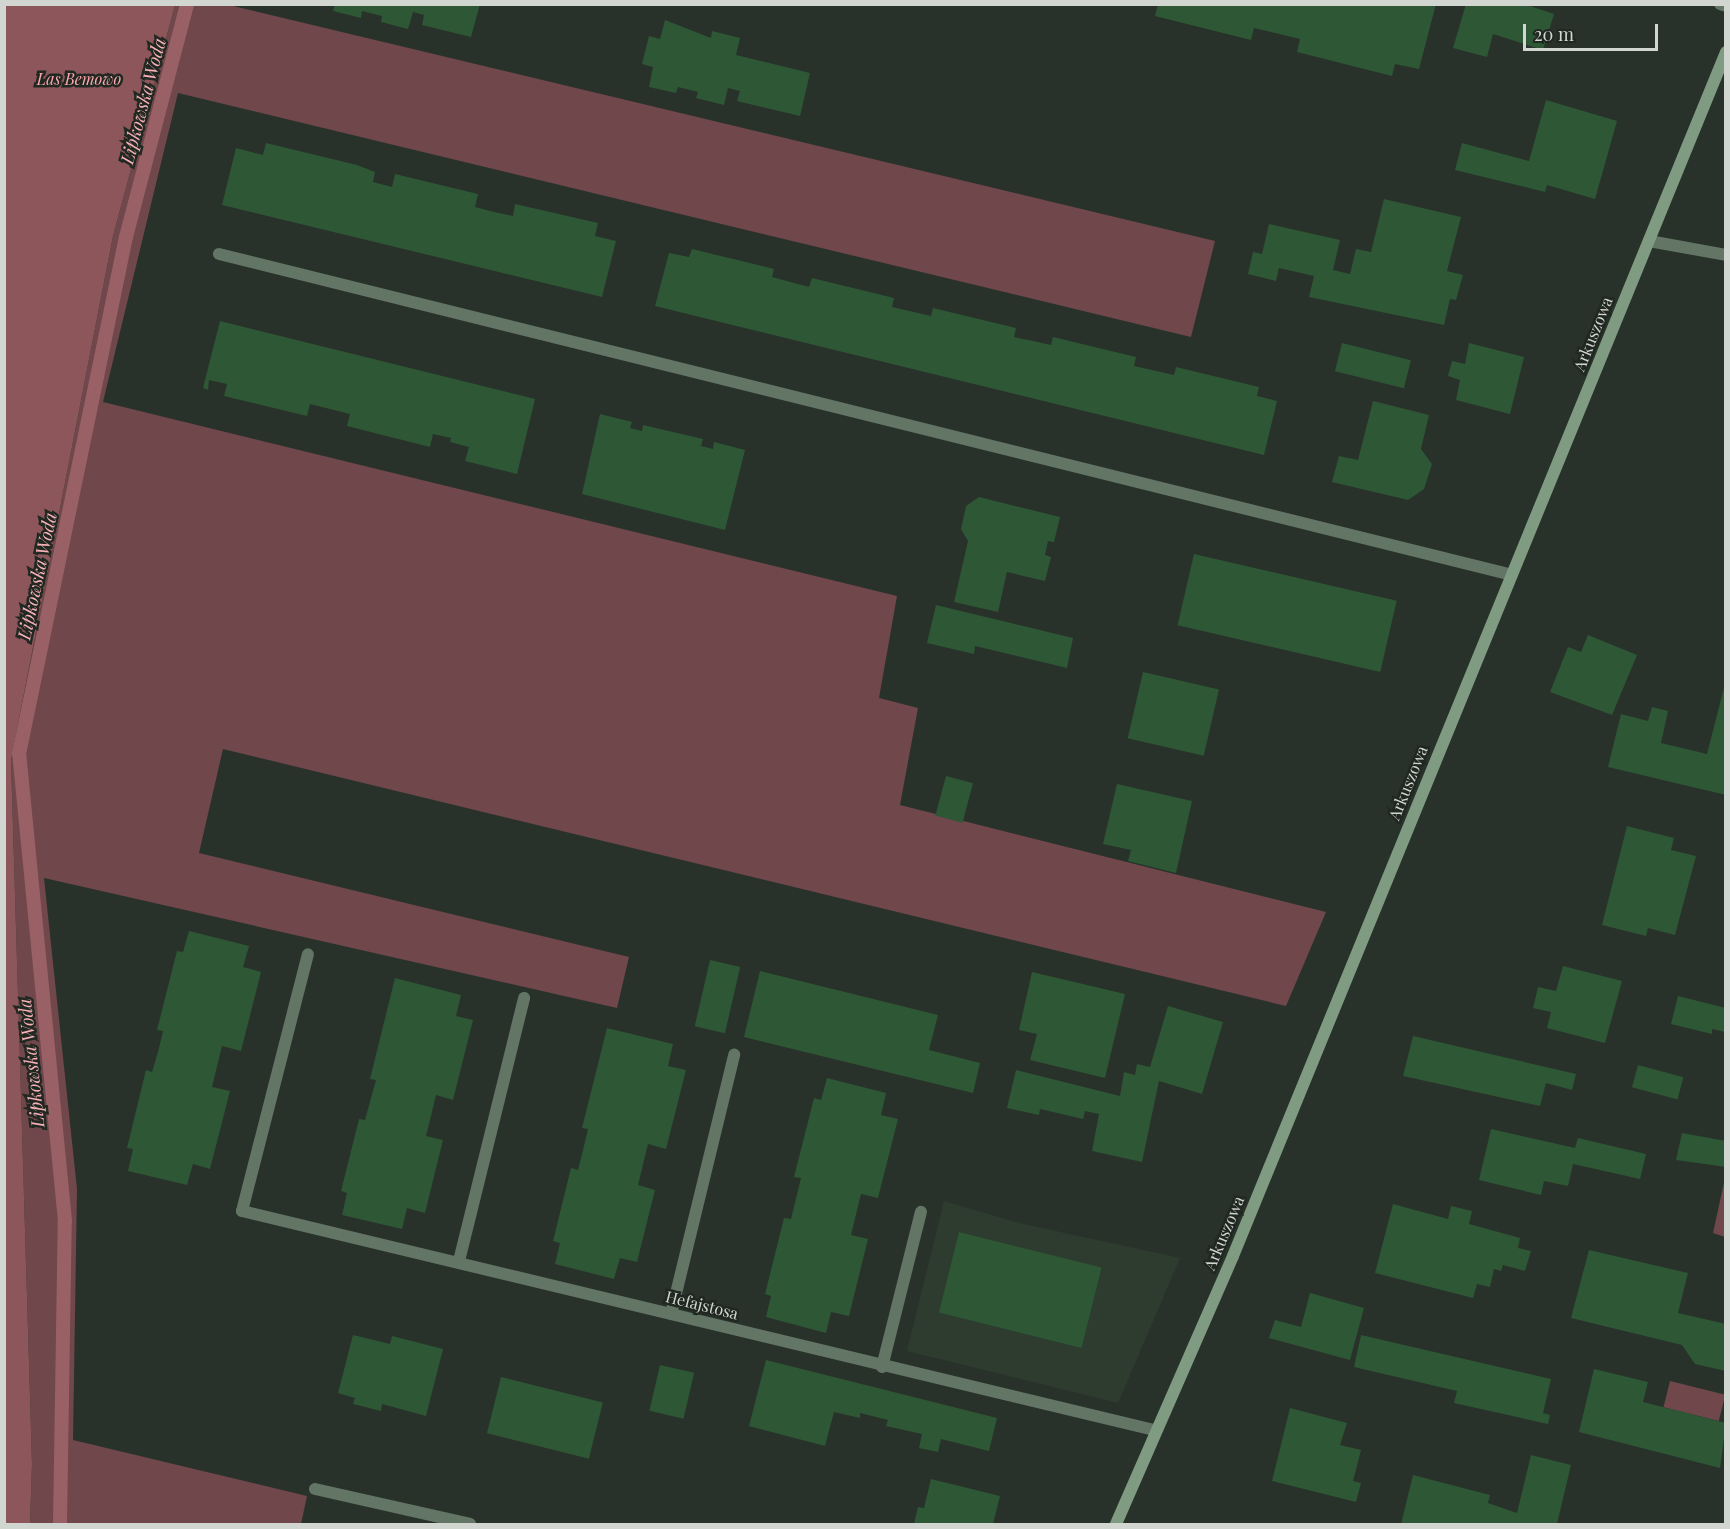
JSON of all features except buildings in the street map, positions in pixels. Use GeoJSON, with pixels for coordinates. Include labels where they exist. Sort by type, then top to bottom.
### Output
{"type":"FeatureCollection","features":[{"type":"Feature","properties":{"kind":"main road","name":"Arkuszowa"},"geometry":{"type":"LineString","coordinates":[[1116,1524],[1154,1430],[1233,1256],[1725,52]]}},
{"type":"Feature","properties":{"kind":"street"},"geometry":{"type":"LineString","coordinates":[[1720,4],[1725,6]]}},
{"type":"Feature","properties":{"kind":"street"},"geometry":{"type":"LineString","coordinates":[[1649,241],[1725,255]]}},
{"type":"Feature","properties":{"kind":"street"},"geometry":{"type":"LineString","coordinates":[[219,254],[1512,574]]}},
{"type":"Feature","properties":{"kind":"street","name":"Hefajstosa"},"geometry":{"type":"LineString","coordinates":[[308,954],[242,1211],[459,1260],[882,1367],[1154,1430]]}},
{"type":"Feature","properties":{"kind":"street"},"geometry":{"type":"LineString","coordinates":[[459,1260],[524,998]]}},
{"type":"Feature","properties":{"kind":"street"},"geometry":{"type":"LineString","coordinates":[[671,1314],[734,1055]]}},
{"type":"Feature","properties":{"kind":"street"},"geometry":{"type":"LineString","coordinates":[[882,1367],[921,1212]]}},
{"type":"Feature","properties":{"kind":"street"},"geometry":{"type":"LineString","coordinates":[[315,1489],[470,1524]]}},
{"type":"Feature","properties":{"kind":"shaded area"},"geometry":{"type":"Polygon","coordinates":[[[175,5],[229,5],[1215,241],[1191,337],[178,93],[103,402],[897,596],[879,698],[918,708],[900,805],[1326,912],[1286,1006],[223,749],[199,853],[629,957],[617,1008],[44,878],[77,1189],[73,1440],[307,1496],[301,1524],[30,1524],[32,1464],[11,760],[113,236],[175,5]]]}},
{"type":"Feature","properties":{"kind":"shaded area"},"geometry":{"type":"Polygon","coordinates":[[[1725,1178],[1725,1237],[1713,1233],[1725,1178]]]}},
{"type":"Feature","properties":{"kind":"shaded area"},"geometry":{"type":"Polygon","coordinates":[[[944,1201],[1019,1223],[1180,1258],[1118,1403],[907,1351],[944,1201]]]}},
{"type":"Feature","properties":{"kind":"shaded area"},"geometry":{"type":"Polygon","coordinates":[[[1670,1381],[1725,1395],[1719,1421],[1663,1407],[1670,1381]]]}},
{"type":"Feature","properties":{"kind":"green space","name":"Las Bemowo"},"geometry":{"type":"Polygon","coordinates":[[[5,4],[175,5],[113,236],[11,760],[32,1464],[30,1524],[4,1524],[5,4]]]}},
{"type":"Feature","properties":{"kind":"waterway","name":"Lipkowska Woda"},"geometry":{"type":"LineString","coordinates":[[60,1524],[65,1221],[19,754],[126,237],[187,4]]}}]}
